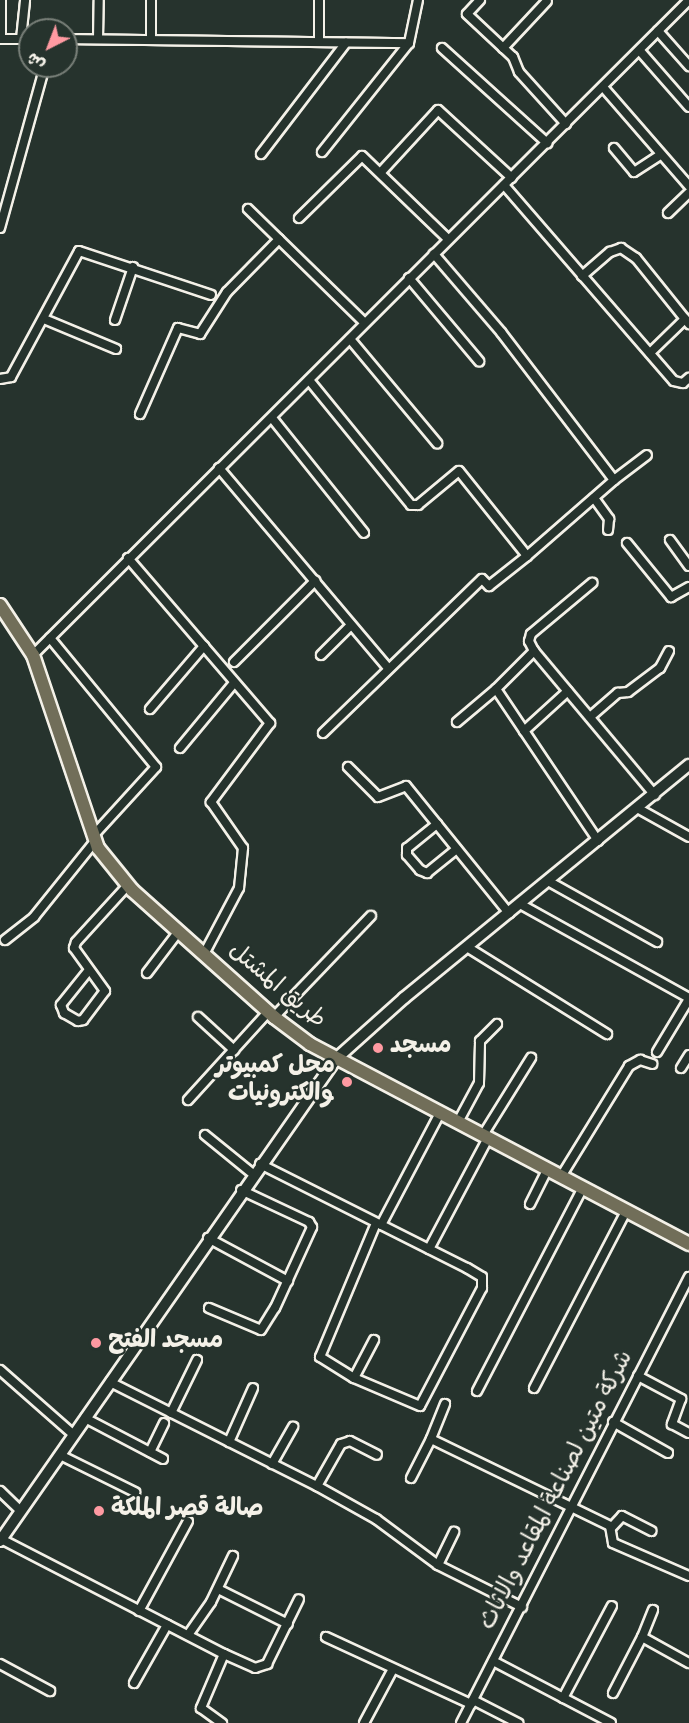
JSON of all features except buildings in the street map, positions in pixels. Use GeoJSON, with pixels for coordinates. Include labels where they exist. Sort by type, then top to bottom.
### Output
{"type":"FeatureCollection","features":[{"type":"Feature","properties":{"kind":"main road","name":"طريق المشتل"},"geometry":{"type":"LineString","coordinates":[[0,605],[33,654],[94,838],[128,885],[271,1015],[336,1059],[562,1175],[689,1244]]}},
{"type":"Feature","properties":{"kind":"main road"},"geometry":{"type":"LineString","coordinates":[[1,1540],[241,1190],[336,1059],[467,947],[639,809],[689,765]]}},
{"type":"Feature","properties":{"kind":"street"},"geometry":{"type":"LineString","coordinates":[[1,0],[1,39],[18,39]]}},
{"type":"Feature","properties":{"kind":"street"},"geometry":{"type":"LineString","coordinates":[[23,18],[25,0]]}},
{"type":"Feature","properties":{"kind":"street"},"geometry":{"type":"LineString","coordinates":[[98,39],[99,0]]}},
{"type":"Feature","properties":{"kind":"street"},"geometry":{"type":"LineString","coordinates":[[151,0],[151,39]]}},
{"type":"Feature","properties":{"kind":"street"},"geometry":{"type":"LineString","coordinates":[[319,0],[319,42]]}},
{"type":"Feature","properties":{"kind":"street"},"geometry":{"type":"LineString","coordinates":[[322,152],[409,43],[418,0]]}},
{"type":"Feature","properties":{"kind":"street"},"geometry":{"type":"LineString","coordinates":[[480,0],[467,14],[503,48],[566,124]]}},
{"type":"Feature","properties":{"kind":"street"},"geometry":{"type":"LineString","coordinates":[[33,654],[689,0]]}},
{"type":"Feature","properties":{"kind":"street"},"geometry":{"type":"LineString","coordinates":[[503,48],[547,1]]}},
{"type":"Feature","properties":{"kind":"street"},"geometry":{"type":"LineString","coordinates":[[658,31],[689,66]]}},
{"type":"Feature","properties":{"kind":"street"},"geometry":{"type":"LineString","coordinates":[[78,39],[409,43]]}},
{"type":"Feature","properties":{"kind":"street"},"geometry":{"type":"LineString","coordinates":[[261,154],[346,43]]}},
{"type":"Feature","properties":{"kind":"street"},"geometry":{"type":"LineString","coordinates":[[442,48],[547,143]]}},
{"type":"Feature","properties":{"kind":"street"},"geometry":{"type":"LineString","coordinates":[[640,51],[689,107]]}},
{"type":"Feature","properties":{"kind":"street"},"geometry":{"type":"LineString","coordinates":[[0,228],[42,78]]}},
{"type":"Feature","properties":{"kind":"street"},"geometry":{"type":"LineString","coordinates":[[603,87],[689,186]]}},
{"type":"Feature","properties":{"kind":"street"},"geometry":{"type":"LineString","coordinates":[[381,172],[438,110],[512,178]]}},
{"type":"Feature","properties":{"kind":"street"},"geometry":{"type":"LineString","coordinates":[[614,148],[634,172],[660,155]]}},
{"type":"Feature","properties":{"kind":"street"},"geometry":{"type":"LineString","coordinates":[[299,218],[357,158],[366,158],[448,239]]}},
{"type":"Feature","properties":{"kind":"street"},"geometry":{"type":"LineString","coordinates":[[504,185],[678,384],[689,378]]}},
{"type":"Feature","properties":{"kind":"street"},"geometry":{"type":"LineString","coordinates":[[668,213],[689,193]]}},
{"type":"Feature","properties":{"kind":"street"},"geometry":{"type":"LineString","coordinates":[[248,209],[365,323]]}},
{"type":"Feature","properties":{"kind":"street"},"geometry":{"type":"LineString","coordinates":[[140,414],[178,328],[200,334],[227,292],[279,239]]}},
{"type":"Feature","properties":{"kind":"street"},"geometry":{"type":"LineString","coordinates":[[582,276],[610,252],[621,248],[636,258],[687,321],[650,353]]}},
{"type":"Feature","properties":{"kind":"street"},"geometry":{"type":"LineString","coordinates":[[0,379],[11,377],[79,251],[133,267],[211,295]]}},
{"type":"Feature","properties":{"kind":"street"},"geometry":{"type":"LineString","coordinates":[[434,254],[501,332],[614,480]]}},
{"type":"Feature","properties":{"kind":"street"},"geometry":{"type":"LineString","coordinates":[[115,320],[133,267]]}},
{"type":"Feature","properties":{"kind":"street"},"geometry":{"type":"LineString","coordinates":[[409,278],[479,361]]}},
{"type":"Feature","properties":{"kind":"street"},"geometry":{"type":"LineString","coordinates":[[44,319],[116,349]]}},
{"type":"Feature","properties":{"kind":"street"},"geometry":{"type":"LineString","coordinates":[[350,339],[437,443]]}},
{"type":"Feature","properties":{"kind":"street"},"geometry":{"type":"LineString","coordinates":[[309,380],[411,505],[418,505],[459,471],[527,556]]}},
{"type":"Feature","properties":{"kind":"street"},"geometry":{"type":"LineString","coordinates":[[272,418],[364,533]]}},
{"type":"Feature","properties":{"kind":"street"},"geometry":{"type":"LineString","coordinates":[[323,733],[482,579],[489,586],[614,480],[647,455]]}},
{"type":"Feature","properties":{"kind":"street"},"geometry":{"type":"LineString","coordinates":[[219,468],[388,668]]}},
{"type":"Feature","properties":{"kind":"street"},"geometry":{"type":"LineString","coordinates":[[594,498],[609,519],[608,530]]}},
{"type":"Feature","properties":{"kind":"street"},"geometry":{"type":"LineString","coordinates":[[670,540],[689,566]]}},
{"type":"Feature","properties":{"kind":"street"},"geometry":{"type":"LineString","coordinates":[[627,543],[671,597],[689,587]]}},
{"type":"Feature","properties":{"kind":"street"},"geometry":{"type":"LineString","coordinates":[[128,558],[234,683],[268,719],[270,726],[211,802],[243,848],[239,888],[204,954]]}},
{"type":"Feature","properties":{"kind":"street"},"geometry":{"type":"LineString","coordinates":[[234,662],[315,581]]}},
{"type":"Feature","properties":{"kind":"street"},"geometry":{"type":"LineString","coordinates":[[591,584],[531,634],[529,641],[534,651],[655,795]]}},
{"type":"Feature","properties":{"kind":"street"},"geometry":{"type":"LineString","coordinates":[[321,655],[351,625]]}},
{"type":"Feature","properties":{"kind":"street"},"geometry":{"type":"LineString","coordinates":[[5,940],[34,917],[94,838],[156,766],[50,638]]}},
{"type":"Feature","properties":{"kind":"street"},"geometry":{"type":"LineString","coordinates":[[150,709],[204,646]]}},
{"type":"Feature","properties":{"kind":"street"},"geometry":{"type":"LineString","coordinates":[[457,722],[496,689],[534,651]]}},
{"type":"Feature","properties":{"kind":"street"},"geometry":{"type":"LineString","coordinates":[[590,717],[618,693],[628,692],[660,668],[669,651]]}},
{"type":"Feature","properties":{"kind":"street"},"geometry":{"type":"LineString","coordinates":[[180,748],[234,683]]}},
{"type":"Feature","properties":{"kind":"street"},"geometry":{"type":"LineString","coordinates":[[496,689],[598,840]]}},
{"type":"Feature","properties":{"kind":"street"},"geometry":{"type":"LineString","coordinates":[[524,731],[568,691]]}},
{"type":"Feature","properties":{"kind":"street"},"geometry":{"type":"LineString","coordinates":[[348,767],[378,797],[405,786],[509,913]]}},
{"type":"Feature","properties":{"kind":"street"},"geometry":{"type":"LineString","coordinates":[[639,809],[689,837]]}},
{"type":"Feature","properties":{"kind":"street"},"geometry":{"type":"LineString","coordinates":[[437,824],[407,848],[407,855],[420,870],[427,873],[457,849]]}},
{"type":"Feature","properties":{"kind":"street"},"geometry":{"type":"LineString","coordinates":[[548,881],[657,942]]}},
{"type":"Feature","properties":{"kind":"street"},"geometry":{"type":"LineString","coordinates":[[89,970],[62,1005],[64,1013],[81,1022],[105,991],[74,948],[76,942],[128,885]]}},
{"type":"Feature","properties":{"kind":"street"},"geometry":{"type":"LineString","coordinates":[[520,904],[689,998],[657,1052]]}},
{"type":"Feature","properties":{"kind":"street"},"geometry":{"type":"LineString","coordinates":[[188,1100],[234,1050],[371,916]]}},
{"type":"Feature","properties":{"kind":"street"},"geometry":{"type":"LineString","coordinates":[[147,973],[180,931]]}},
{"type":"Feature","properties":{"kind":"street"},"geometry":{"type":"LineString","coordinates":[[467,947],[607,1034]]}},
{"type":"Feature","properties":{"kind":"street"},"geometry":{"type":"LineString","coordinates":[[198,1017],[234,1050]]}},
{"type":"Feature","properties":{"kind":"street"},"geometry":{"type":"LineString","coordinates":[[458,1122],[480,1083],[480,1041],[497,1024]]}},
{"type":"Feature","properties":{"kind":"street"},"geometry":{"type":"LineString","coordinates":[[681,1068],[689,1054]]}},
{"type":"Feature","properties":{"kind":"street"},"geometry":{"type":"LineString","coordinates":[[429,1249],[485,1137],[531,1059]]}},
{"type":"Feature","properties":{"kind":"street"},"geometry":{"type":"LineString","coordinates":[[562,1175],[629,1066],[640,1060],[652,1064]]}},
{"type":"Feature","properties":{"kind":"street"},"geometry":{"type":"LineString","coordinates":[[260,1164],[379,1224],[429,1249],[479,1275],[484,1284],[422,1404],[415,1406],[323,1362],[320,1354],[379,1224],[440,1113]]}},
{"type":"Feature","properties":{"kind":"street"},"geometry":{"type":"LineString","coordinates":[[205,1135],[253,1174]]}},
{"type":"Feature","properties":{"kind":"street"},"geometry":{"type":"LineString","coordinates":[[530,1204],[548,1168]]}},
{"type":"Feature","properties":{"kind":"street"},"geometry":{"type":"LineString","coordinates":[[477,1390],[583,1187]]}},
{"type":"Feature","properties":{"kind":"street"},"geometry":{"type":"LineString","coordinates":[[209,1308],[261,1330],[288,1281],[310,1223],[241,1190]]}},
{"type":"Feature","properties":{"kind":"street"},"geometry":{"type":"LineString","coordinates":[[534,1388],[626,1211]]}},
{"type":"Feature","properties":{"kind":"street"},"geometry":{"type":"LineString","coordinates":[[208,1238],[288,1281]]}},
{"type":"Feature","properties":{"kind":"street","name":"شركة متين لصناعة المقاعد والاثاث"},"geometry":{"type":"LineString","coordinates":[[461,1723],[689,1277]]}},
{"type":"Feature","properties":{"kind":"street"},"geometry":{"type":"LineString","coordinates":[[354,1378],[374,1340]]}},
{"type":"Feature","properties":{"kind":"street"},"geometry":{"type":"LineString","coordinates":[[171,1413],[197,1360]]}},
{"type":"Feature","properties":{"kind":"street"},"geometry":{"type":"LineString","coordinates":[[0,1370],[74,1435]]}},
{"type":"Feature","properties":{"kind":"street"},"geometry":{"type":"LineString","coordinates":[[638,1376],[681,1400],[672,1424],[689,1433]]}},
{"type":"Feature","properties":{"kind":"street"},"geometry":{"type":"LineString","coordinates":[[110,1382],[317,1486],[376,1520],[438,1565],[522,1607]]}},
{"type":"Feature","properties":{"kind":"street"},"geometry":{"type":"LineString","coordinates":[[229,1442],[253,1388]]}},
{"type":"Feature","properties":{"kind":"street"},"geometry":{"type":"LineString","coordinates":[[411,1478],[431,1439],[445,1404]]}},
{"type":"Feature","properties":{"kind":"street"},"geometry":{"type":"LineString","coordinates":[[85,1418],[164,1460]]}},
{"type":"Feature","properties":{"kind":"street"},"geometry":{"type":"LineString","coordinates":[[150,1452],[164,1422]]}},
{"type":"Feature","properties":{"kind":"street"},"geometry":{"type":"LineString","coordinates":[[613,1422],[668,1453]]}},
{"type":"Feature","properties":{"kind":"street"},"geometry":{"type":"LineString","coordinates":[[272,1464],[293,1427]]}},
{"type":"Feature","properties":{"kind":"street"},"geometry":{"type":"LineString","coordinates":[[431,1439],[611,1528]]}},
{"type":"Feature","properties":{"kind":"street"},"geometry":{"type":"LineString","coordinates":[[317,1486],[341,1444],[350,1442],[377,1455]]}},
{"type":"Feature","properties":{"kind":"street"},"geometry":{"type":"LineString","coordinates":[[60,1455],[135,1492]]}},
{"type":"Feature","properties":{"kind":"street"},"geometry":{"type":"LineString","coordinates":[[0,1491],[21,1510]]}},
{"type":"Feature","properties":{"kind":"street"},"geometry":{"type":"LineString","coordinates":[[651,1531],[622,1516],[611,1528],[610,1539],[613,1543],[689,1576]]}},
{"type":"Feature","properties":{"kind":"street"},"geometry":{"type":"LineString","coordinates":[[139,1611],[188,1521]]}},
{"type":"Feature","properties":{"kind":"street"},"geometry":{"type":"LineString","coordinates":[[438,1565],[454,1532]]}},
{"type":"Feature","properties":{"kind":"street"},"geometry":{"type":"LineString","coordinates":[[1,1540],[255,1668],[267,1664],[299,1599]]}},
{"type":"Feature","properties":{"kind":"street"},"geometry":{"type":"LineString","coordinates":[[189,1635],[218,1589],[233,1556]]}},
{"type":"Feature","properties":{"kind":"street"},"geometry":{"type":"LineString","coordinates":[[673,1568],[678,1565],[689,1570]]}},
{"type":"Feature","properties":{"kind":"street"},"geometry":{"type":"LineString","coordinates":[[218,1589],[288,1624]]}},
{"type":"Feature","properties":{"kind":"street"},"geometry":{"type":"LineString","coordinates":[[564,1698],[612,1606]]}},
{"type":"Feature","properties":{"kind":"street"},"geometry":{"type":"LineString","coordinates":[[613,1693],[642,1637],[653,1610]]}},
{"type":"Feature","properties":{"kind":"street"},"geometry":{"type":"LineString","coordinates":[[134,1683],[167,1625]]}},
{"type":"Feature","properties":{"kind":"street"},"geometry":{"type":"LineString","coordinates":[[326,1637],[393,1669],[518,1723]]}},
{"type":"Feature","properties":{"kind":"street"},"geometry":{"type":"LineString","coordinates":[[642,1637],[689,1663]]}},
{"type":"Feature","properties":{"kind":"street"},"geometry":{"type":"LineString","coordinates":[[222,1723],[201,1708],[224,1654]]}},
{"type":"Feature","properties":{"kind":"street"},"geometry":{"type":"LineString","coordinates":[[493,1661],[611,1723]]}},
{"type":"Feature","properties":{"kind":"street"},"geometry":{"type":"LineString","coordinates":[[0,1664],[51,1691]]}},
{"type":"Feature","properties":{"kind":"street"},"geometry":{"type":"LineString","coordinates":[[364,1723],[393,1669]]}},
{"type":"Feature","properties":{"kind":"place","name":"مسجد"},"geometry":{"type":"Point","coordinates":[378,1048]}},
{"type":"Feature","properties":{"kind":"place","name":"محل كمبيوتر والكترونيات"},"geometry":{"type":"Point","coordinates":[347,1082]}},
{"type":"Feature","properties":{"kind":"place","name":"مسجد الفتح"},"geometry":{"type":"Point","coordinates":[96,1343]}},
{"type":"Feature","properties":{"kind":"place","name":"صالة قصر الملكة"},"geometry":{"type":"Point","coordinates":[99,1511]}}]}
